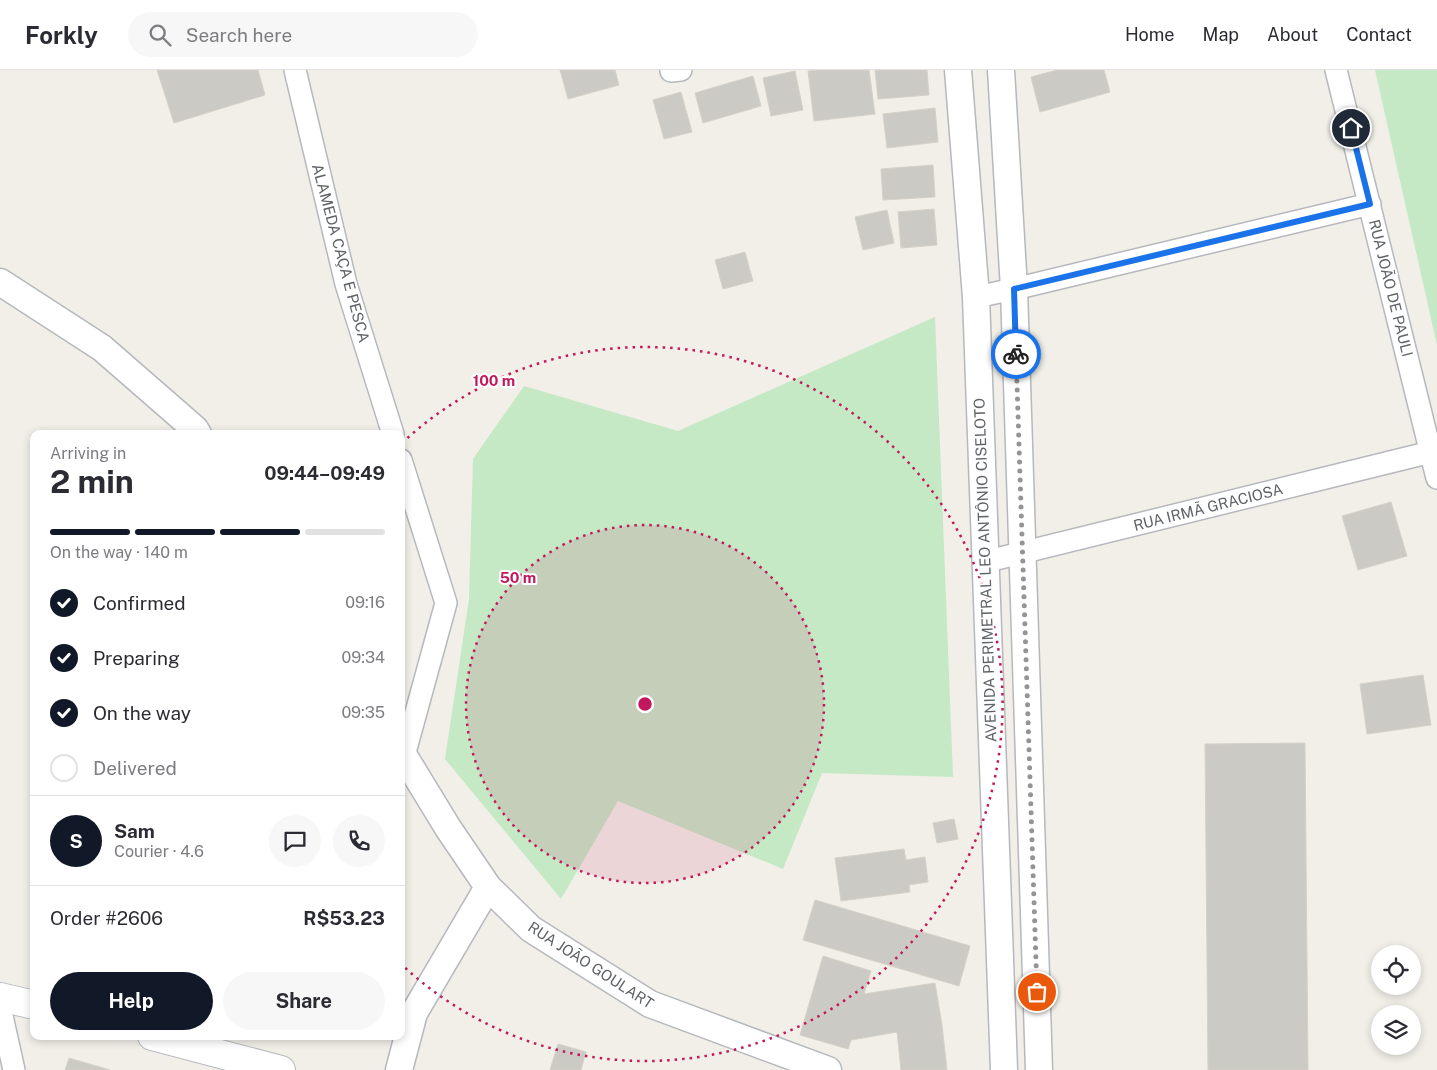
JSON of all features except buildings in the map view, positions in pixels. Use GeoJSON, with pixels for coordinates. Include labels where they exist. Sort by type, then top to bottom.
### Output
{"type":"FeatureCollection","features":[{"type":"Feature","properties":{"kind":"main road"},"geometry":{"type":"LineString","coordinates":[[0,996],[30,1004]]}},
{"type":"Feature","properties":{"kind":"main road"},"geometry":{"type":"LineString","coordinates":[[167,1040],[281,1070]]}},
{"type":"Feature","properties":{"kind":"street","name":"ALAMEDA CAÇA E PESCA"},"geometry":{"type":"LineString","coordinates":[[295,70],[346,284],[392,430]]}},
{"type":"Feature","properties":{"kind":"street","name":"AVENIDA PERIMETRAL LEO ANTÔNIO CISELOTO"},"geometry":{"type":"LineString","coordinates":[[958,70],[976,296],[984,562],[1004,1070]]}},
{"type":"Feature","properties":{"kind":"street"},"geometry":{"type":"LineString","coordinates":[[1001,70],[1014,289],[1039,1070]]}},
{"type":"Feature","properties":{"kind":"street","name":"RUA JOÃO DE PAULI"},"geometry":{"type":"LineString","coordinates":[[1336,70],[1437,478]]}},
{"type":"Feature","properties":{"kind":"street"},"geometry":{"type":"LineString","coordinates":[[976,296],[1014,289],[1370,204]]}},
{"type":"Feature","properties":{"kind":"street"},"geometry":{"type":"LineString","coordinates":[[0,282],[102,348],[195,430]]}},
{"type":"Feature","properties":{"kind":"street","name":"RUA IRMÃ GRACIOSA"},"geometry":{"type":"LineString","coordinates":[[984,562],[1431,452]]}},
{"type":"Feature","properties":{"kind":"street"},"geometry":{"type":"LineString","coordinates":[[405,473],[446,603],[405,747]]}},
{"type":"Feature","properties":{"kind":"street","name":"RUA JOÃO GOULART"},"geometry":{"type":"LineString","coordinates":[[405,757],[448,828],[488,887],[531,929],[650,1004],[828,1070]]}},
{"type":"Feature","properties":{"kind":"street"},"geometry":{"type":"LineString","coordinates":[[399,1070],[414,1012],[488,887]]}},
{"type":"Feature","properties":{"kind":"street"},"geometry":{"type":"LineString","coordinates":[[998,914],[1034,914]]}},
{"type":"Feature","properties":{"kind":"street"},"geometry":{"type":"LineString","coordinates":[[0,1007],[14,1070]]}},
{"type":"Feature","properties":{"kind":"green space"},"geometry":{"type":"Polygon","coordinates":[[[1375,70],[1437,70],[1437,345],[1375,70]]]}},
{"type":"Feature","properties":{"kind":"green space"},"geometry":{"type":"Polygon","coordinates":[[[935,317],[953,777],[822,773],[783,869],[618,801],[561,899],[445,759],[469,599],[473,459],[524,386],[678,431],[935,317]]]}},
{"type":"Feature","properties":{"kind":"way so far"},"geometry":{"type":"LineString","coordinates":[[1016,354],[1037,992]]}},
{"type":"Feature","properties":{"kind":"route"},"geometry":{"type":"LineString","coordinates":[[1016,354],[1014,289],[1370,204],[1351,128]]}}]}
